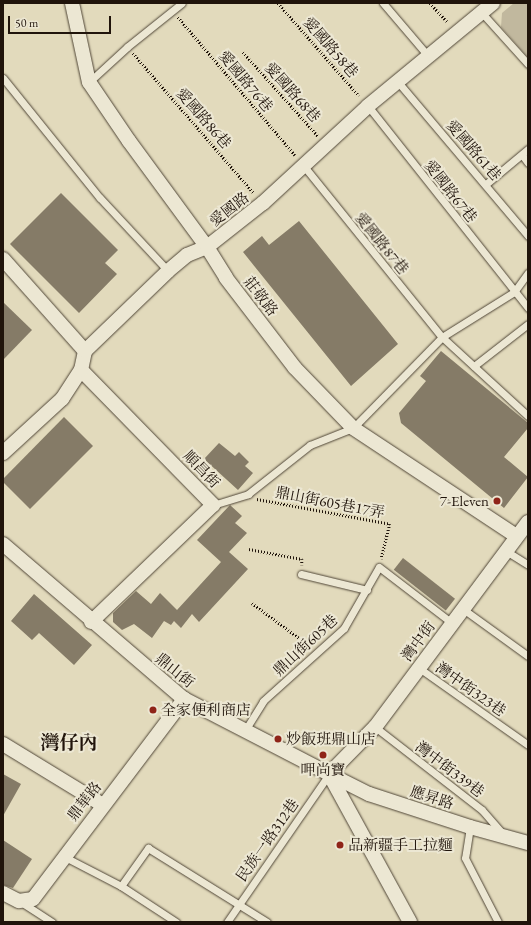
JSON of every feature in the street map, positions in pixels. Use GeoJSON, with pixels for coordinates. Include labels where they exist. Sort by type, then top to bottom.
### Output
{"type":"FeatureCollection","features":[{"type":"Feature","properties":{"kind":"street","name":"莊敬路"},"geometry":{"type":"LineString","coordinates":[[72,3],[89,82],[129,141],[207,248],[226,278],[290,361],[352,428],[516,536]]}},
{"type":"Feature","properties":{"kind":"street","name":"愛國路"},"geometry":{"type":"LineString","coordinates":[[85,351],[168,271],[187,255],[207,248],[263,203],[368,106],[493,3]]}},
{"type":"Feature","properties":{"kind":"street"},"geometry":{"type":"LineString","coordinates":[[3,259],[85,351],[81,370],[62,399],[3,453]]}},
{"type":"Feature","properties":{"kind":"street","name":"順昌街"},"geometry":{"type":"LineString","coordinates":[[81,370],[213,504],[91,622]]}},
{"type":"Feature","properties":{"kind":"street","name":"灣中街"},"geometry":{"type":"LineString","coordinates":[[329,774],[375,727],[516,536],[528,522]]}},
{"type":"Feature","properties":{"kind":"street","name":"鼎山街"},"geometry":{"type":"LineString","coordinates":[[3,544],[91,622],[184,700],[244,732],[329,774]]}},
{"type":"Feature","properties":{"kind":"street","name":"鼎華路"},"geometry":{"type":"LineString","coordinates":[[19,901],[33,899],[63,856],[184,700]]}},
{"type":"Feature","properties":{"kind":"street"},"geometry":{"type":"LineString","coordinates":[[3,744],[103,805]]}},
{"type":"Feature","properties":{"kind":"street"},"geometry":{"type":"LineString","coordinates":[[329,774],[410,922]]}},
{"type":"Feature","properties":{"kind":"street","name":"應昇路"},"geometry":{"type":"LineString","coordinates":[[329,774],[369,794],[470,827],[528,843]]}},
{"type":"Feature","properties":{"kind":"street"},"geometry":{"type":"LineString","coordinates":[[3,893],[19,901]]}},
{"type":"Feature","properties":{"kind":"lane"},"geometry":{"type":"LineString","coordinates":[[89,82],[127,46],[182,3]]}},
{"type":"Feature","properties":{"kind":"lane"},"geometry":{"type":"LineString","coordinates":[[382,3],[429,57]]}},
{"type":"Feature","properties":{"kind":"lane"},"geometry":{"type":"LineString","coordinates":[[482,13],[528,64]]}},
{"type":"Feature","properties":{"kind":"lane"},"geometry":{"type":"LineString","coordinates":[[3,78],[100,198],[168,271]]}},
{"type":"Feature","properties":{"kind":"lane","name":"愛國路61巷"},"geometry":{"type":"LineString","coordinates":[[398,82],[486,184],[528,236]]}},
{"type":"Feature","properties":{"kind":"lane","name":"愛國路67巷"},"geometry":{"type":"LineString","coordinates":[[368,106],[528,308]]}},
{"type":"Feature","properties":{"kind":"lane"},"geometry":{"type":"LineString","coordinates":[[486,184],[528,149]]}},
{"type":"Feature","properties":{"kind":"lane"},"geometry":{"type":"LineString","coordinates":[[522,155],[528,163]]}},
{"type":"Feature","properties":{"kind":"lane","name":"愛國路87巷"},"geometry":{"type":"LineString","coordinates":[[303,165],[442,337],[528,416]]}},
{"type":"Feature","properties":{"kind":"lane"},"geometry":{"type":"LineString","coordinates":[[213,504],[248,494],[310,445],[352,428],[442,337],[514,292],[528,273]]}},
{"type":"Feature","properties":{"kind":"lane"},"geometry":{"type":"LineString","coordinates":[[474,366],[528,324]]}},
{"type":"Feature","properties":{"kind":"lane"},"geometry":{"type":"LineString","coordinates":[[506,551],[528,565]]}},
{"type":"Feature","properties":{"kind":"lane"},"geometry":{"type":"LineString","coordinates":[[379,567],[452,623]]}},
{"type":"Feature","properties":{"kind":"lane","name":"鼎山街605巷"},"geometry":{"type":"LineString","coordinates":[[244,732],[263,701],[319,653],[344,628],[368,590],[379,567]]}},
{"type":"Feature","properties":{"kind":"lane"},"geometry":{"type":"LineString","coordinates":[[301,574],[368,590]]}},
{"type":"Feature","properties":{"kind":"lane"},"geometry":{"type":"LineString","coordinates":[[463,609],[528,656]]}},
{"type":"Feature","properties":{"kind":"lane","name":"灣中街323巷"},"geometry":{"type":"LineString","coordinates":[[419,668],[528,745]]}},
{"type":"Feature","properties":{"kind":"lane","name":"灣中街339巷"},"geometry":{"type":"LineString","coordinates":[[375,727],[482,810],[504,836]]}},
{"type":"Feature","properties":{"kind":"lane","name":"民族一路312巷"},"geometry":{"type":"LineString","coordinates":[[227,922],[329,774]]}},
{"type":"Feature","properties":{"kind":"lane"},"geometry":{"type":"LineString","coordinates":[[470,827],[465,858],[498,922]]}},
{"type":"Feature","properties":{"kind":"lane"},"geometry":{"type":"LineString","coordinates":[[121,886],[148,848],[239,903],[267,922]]}},
{"type":"Feature","properties":{"kind":"lane"},"geometry":{"type":"LineString","coordinates":[[63,856],[121,886],[176,922]]}},
{"type":"Feature","properties":{"kind":"lane"},"geometry":{"type":"LineString","coordinates":[[19,901],[52,922]]}},
{"type":"Feature","properties":{"kind":"path","name":"愛國路58巷"},"geometry":{"type":"LineString","coordinates":[[278,3],[368,106]]}},
{"type":"Feature","properties":{"kind":"path"},"geometry":{"type":"LineString","coordinates":[[430,3],[458,33]]}},
{"type":"Feature","properties":{"kind":"path","name":"愛國路76巷"},"geometry":{"type":"LineString","coordinates":[[172,11],[303,165]]}},
{"type":"Feature","properties":{"kind":"path","name":"愛國路86巷"},"geometry":{"type":"LineString","coordinates":[[127,46],[263,203]]}},
{"type":"Feature","properties":{"kind":"path","name":"愛國路68巷"},"geometry":{"type":"LineString","coordinates":[[243,52],[326,146]]}},
{"type":"Feature","properties":{"kind":"path","name":"鼎山街605巷17弄"},"geometry":{"type":"LineString","coordinates":[[248,494],[254,498],[390,524],[379,567]]}},
{"type":"Feature","properties":{"kind":"path"},"geometry":{"type":"LineString","coordinates":[[249,549],[302,559],[301,574]]}},
{"type":"Feature","properties":{"kind":"path"},"geometry":{"type":"LineString","coordinates":[[252,603],[319,653]]}},
{"type":"Feature","properties":{"kind":"shaded area"},"geometry":{"type":"Polygon","coordinates":[[[514,3],[528,3],[528,58],[501,27],[502,13],[514,3]]]}},
{"type":"Feature","properties":{"kind":"building"},"geometry":{"type":"Polygon","coordinates":[[[61,193],[118,250],[105,263],[117,274],[79,313],[10,244],[61,193]]]}},
{"type":"Feature","properties":{"kind":"building"},"geometry":{"type":"Polygon","coordinates":[[[299,221],[398,344],[351,386],[243,252],[262,236],[269,245],[299,221]]]}},
{"type":"Feature","properties":{"kind":"building"},"geometry":{"type":"Polygon","coordinates":[[[3,302],[32,330],[3,360],[3,302]]]}},
{"type":"Feature","properties":{"kind":"building"},"geometry":{"type":"Polygon","coordinates":[[[441,351],[528,423],[528,428],[504,457],[528,477],[504,508],[401,423],[399,413],[426,381],[420,376],[441,351]]]}},
{"type":"Feature","properties":{"kind":"building"},"geometry":{"type":"Polygon","coordinates":[[[64,417],[93,446],[30,509],[3,482],[3,479],[64,417]]]}},
{"type":"Feature","properties":{"kind":"building"},"geometry":{"type":"Polygon","coordinates":[[[219,443],[235,456],[239,452],[249,462],[245,466],[253,473],[238,490],[204,459],[219,443]]]}},
{"type":"Feature","properties":{"kind":"building"},"geometry":{"type":"Polygon","coordinates":[[[230,505],[242,516],[235,523],[247,533],[229,552],[248,569],[199,622],[192,614],[181,628],[174,621],[171,625],[164,621],[152,638],[134,624],[122,630],[113,622],[113,613],[136,591],[151,604],[160,593],[177,610],[221,562],[197,540],[230,505]]]}},
{"type":"Feature","properties":{"kind":"building"},"geometry":{"type":"Polygon","coordinates":[[[403,558],[455,599],[446,610],[394,570],[403,558]]]}},
{"type":"Feature","properties":{"kind":"building"},"geometry":{"type":"Polygon","coordinates":[[[34,594],[92,645],[74,665],[39,633],[32,640],[11,621],[34,594]]]}},
{"type":"Feature","properties":{"kind":"building"},"geometry":{"type":"Polygon","coordinates":[[[3,774],[21,784],[3,816],[3,774]]]}},
{"type":"Feature","properties":{"kind":"building"},"geometry":{"type":"Polygon","coordinates":[[[3,840],[32,859],[13,888],[3,885],[3,840]]]}},
{"type":"Feature","properties":{"kind":"place","name":"7-Eleven"},"geometry":{"type":"Point","coordinates":[497,501]}},
{"type":"Feature","properties":{"kind":"place","name":"全家便利商店"},"geometry":{"type":"Point","coordinates":[153,710]}},
{"type":"Feature","properties":{"kind":"place","name":"炒飯班鼎山店"},"geometry":{"type":"Point","coordinates":[278,739]}},
{"type":"Feature","properties":{"kind":"place","name":"呷尚寶"},"geometry":{"type":"Point","coordinates":[323,755]}},
{"type":"Feature","properties":{"kind":"place","name":"品新疆手工拉麵"},"geometry":{"type":"Point","coordinates":[340,845]}},
{"type":"Feature","properties":{"kind":"district","name":"灣仔內"},"geometry":{"type":"Point","coordinates":[69,743]}}]}
